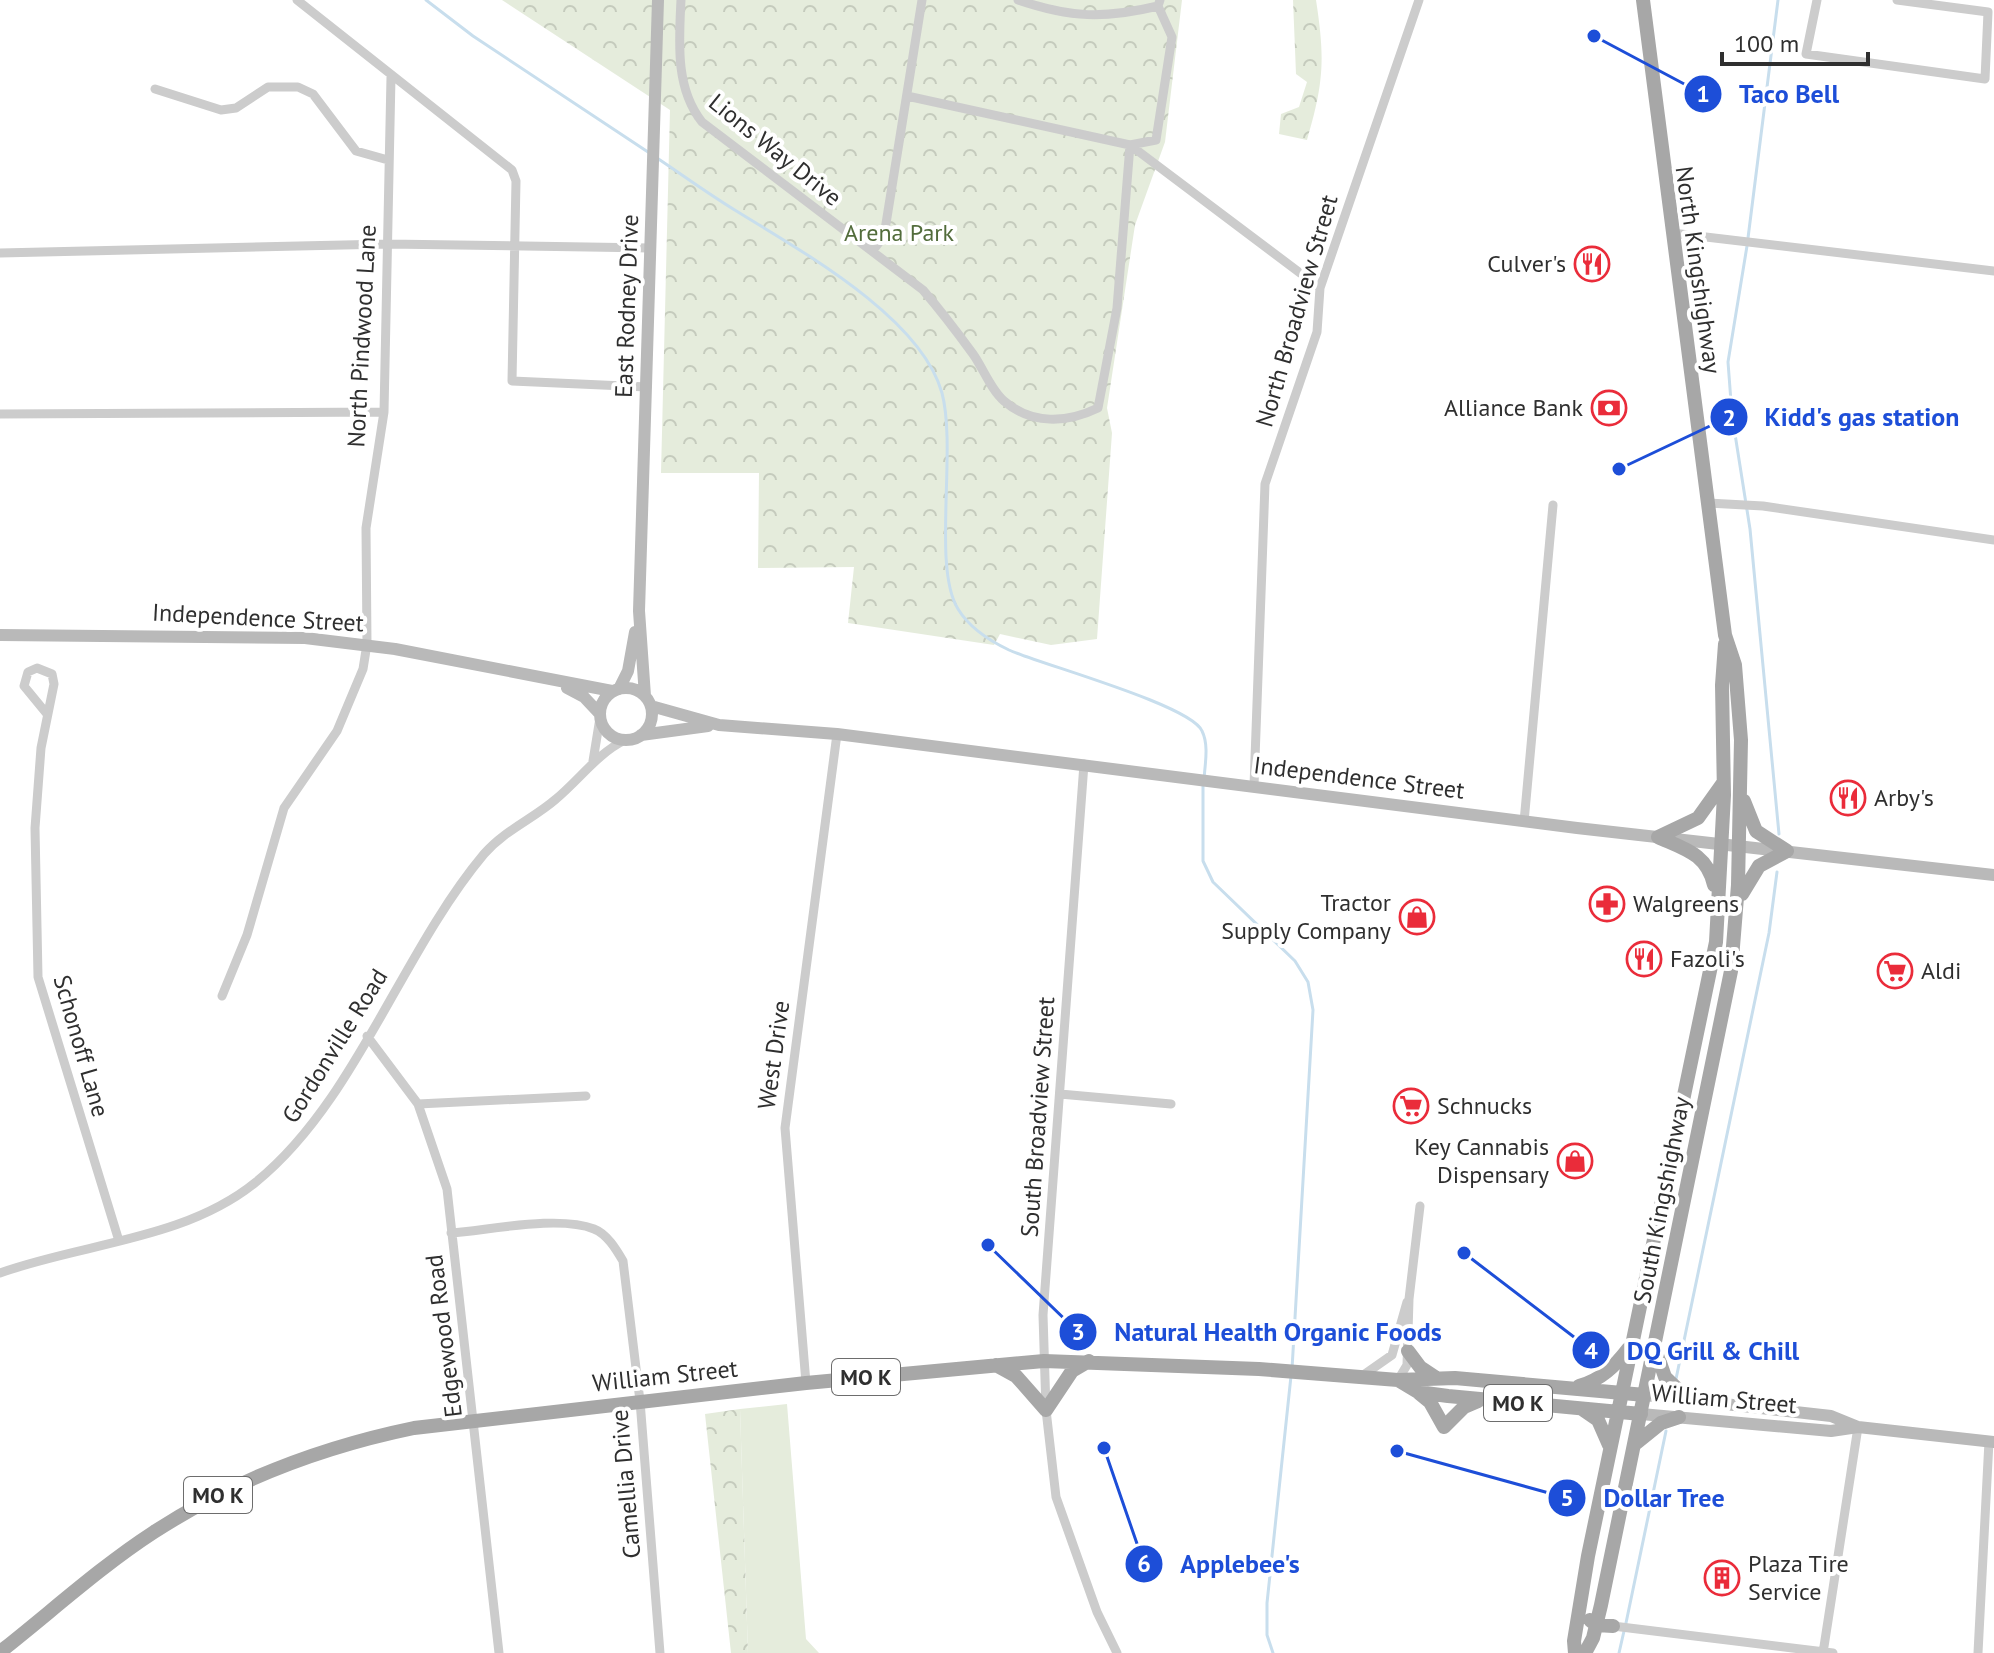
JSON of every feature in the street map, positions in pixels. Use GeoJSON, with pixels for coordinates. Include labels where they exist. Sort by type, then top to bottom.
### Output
{"type":"FeatureCollection","features":[{"type":"Feature","properties":{"kind":"main road","name":"North Kingshighway"},"geometry":{"type":"LineString","coordinates":[[1643,0],[1726,640],[1739,689],[1739,846]]}},
{"type":"Feature","properties":{"kind":"main road","name":"North Kingshighway"},"geometry":{"type":"LineString","coordinates":[[1722,845],[1722,685],[1726,640]]}},
{"type":"Feature","properties":{"kind":"main road"},"geometry":{"type":"LineString","coordinates":[[1658,837],[1698,818],[1724,783]]}},
{"type":"Feature","properties":{"kind":"main road"},"geometry":{"type":"LineString","coordinates":[[1737,907],[1750,876],[1759,866],[1787,851],[1756,831],[1741,789]]}},
{"type":"Feature","properties":{"kind":"main road"},"geometry":{"type":"LineString","coordinates":[[1658,837],[1683,848],[1710,867],[1718,905]]}},
{"type":"Feature","properties":{"kind":"main road","name":"South Kingshighway"},"geometry":{"type":"LineString","coordinates":[[1575,1653],[1581,1598],[1617,1412],[1706,995],[1722,845]]}},
{"type":"Feature","properties":{"kind":"main road","name":"South Kingshighway"},"geometry":{"type":"LineString","coordinates":[[1585,1653],[1601,1605],[1731,971],[1739,846]]}},
{"type":"Feature","properties":{"kind":"main road"},"geometry":{"type":"LineString","coordinates":[[1575,1387],[1594,1382],[1633,1342]]}},
{"type":"Feature","properties":{"kind":"main road"},"geometry":{"type":"LineString","coordinates":[[1655,1347],[1665,1377],[1688,1399]]}},
{"type":"Feature","properties":{"kind":"main road"},"geometry":{"type":"LineString","coordinates":[[1408,1351],[1420,1367],[1436,1377]]}},
{"type":"Feature","properties":{"kind":"main road","name":"William Street"},"geometry":{"type":"LineString","coordinates":[[0,1652],[152,1533],[239,1484],[360,1439],[474,1420],[806,1383],[1044,1361],[1259,1369],[1398,1380],[1436,1377],[1645,1395]]}},
{"type":"Feature","properties":{"kind":"main road"},"geometry":{"type":"LineString","coordinates":[[995,1365],[1016,1376],[1046,1410],[1056,1389],[1072,1371],[1089,1361]]}},
{"type":"Feature","properties":{"kind":"main road","name":"William Street"},"geometry":{"type":"LineString","coordinates":[[1398,1380],[1418,1392],[1641,1414]]}},
{"type":"Feature","properties":{"kind":"main road"},"geometry":{"type":"LineString","coordinates":[[1418,1392],[1430,1402],[1444,1427],[1464,1407],[1482,1399]]}},
{"type":"Feature","properties":{"kind":"main road"},"geometry":{"type":"LineString","coordinates":[[1582,1409],[1598,1420],[1610,1448]]}},
{"type":"Feature","properties":{"kind":"main road"},"geometry":{"type":"LineString","coordinates":[[1635,1445],[1661,1423],[1679,1417]]}},
{"type":"Feature","properties":{"kind":"main road"},"geometry":{"type":"LineString","coordinates":[[1581,1598],[1586,1615],[1596,1625],[1613,1626]]}},
{"type":"Feature","properties":{"kind":"main road"},"geometry":{"type":"LineString","coordinates":[[1601,1605],[1613,1626]]}},
{"type":"Feature","properties":{"kind":"street"},"geometry":{"type":"LineString","coordinates":[[297,0],[512,170],[516,181],[512,381],[647,387]]}},
{"type":"Feature","properties":{"kind":"street","name":"East Rodney Drive"},"geometry":{"type":"LineString","coordinates":[[648,701],[639,613],[658,0]]}},
{"type":"Feature","properties":{"kind":"street","name":"Lions Way Drive"},"geometry":{"type":"LineString","coordinates":[[681,0],[682,81],[688,105],[702,122],[779,184],[874,249],[923,290],[949,319],[1003,400],[1022,412],[1051,420],[1075,419],[1098,408],[1117,308],[1130,145]]}},
{"type":"Feature","properties":{"kind":"street"},"geometry":{"type":"LineString","coordinates":[[874,249],[884,236],[922,0]]}},
{"type":"Feature","properties":{"kind":"street"},"geometry":{"type":"LineString","coordinates":[[907,96],[1130,145],[1156,140],[1172,37],[1159,3],[1114,17],[1052,12],[1018,0]]}},
{"type":"Feature","properties":{"kind":"street","name":"North Broadview Street"},"geometry":{"type":"LineString","coordinates":[[1254,786],[1265,484],[1317,332],[1320,288],[1419,0]]}},
{"type":"Feature","properties":{"kind":"street"},"geometry":{"type":"LineString","coordinates":[[1817,0],[1806,54],[1990,80],[1988,12],[1897,0]]}},
{"type":"Feature","properties":{"kind":"street","name":"North Pindwood Lane"},"geometry":{"type":"LineString","coordinates":[[222,996],[247,935],[284,808],[351,704],[367,644],[366,528],[384,412],[391,77]]}},
{"type":"Feature","properties":{"kind":"street"},"geometry":{"type":"LineString","coordinates":[[155,89],[221,110],[236,108],[268,87],[298,87],[313,94],[356,151],[388,160]]}},
{"type":"Feature","properties":{"kind":"street"},"geometry":{"type":"LineString","coordinates":[[1130,145],[1320,288]]}},
{"type":"Feature","properties":{"kind":"street"},"geometry":{"type":"LineString","coordinates":[[1671,233],[1994,271]]}},
{"type":"Feature","properties":{"kind":"street"},"geometry":{"type":"LineString","coordinates":[[0,253],[388,244],[651,248]]}},
{"type":"Feature","properties":{"kind":"street"},"geometry":{"type":"LineString","coordinates":[[0,414],[384,412]]}},
{"type":"Feature","properties":{"kind":"street"},"geometry":{"type":"LineString","coordinates":[[1708,503],[1763,506],[1994,540]]}},
{"type":"Feature","properties":{"kind":"street"},"geometry":{"type":"LineString","coordinates":[[1524,822],[1553,505]]}},
{"type":"Feature","properties":{"kind":"street","name":"East Rodney Drive"},"geometry":{"type":"LineString","coordinates":[[616,690],[628,671],[639,613]]}},
{"type":"Feature","properties":{"kind":"street","name":"Independence Street"},"geometry":{"type":"LineString","coordinates":[[0,635],[264,635],[367,644],[557,682],[616,690]]}},
{"type":"Feature","properties":{"kind":"street","name":"Schonoff Lane"},"geometry":{"type":"LineString","coordinates":[[47,714],[24,686],[28,672],[37,668],[46,669],[52,674],[35,828],[38,977],[119,1241]]}},
{"type":"Feature","properties":{"kind":"street","name":"Independence Street"},"geometry":{"type":"LineString","coordinates":[[557,682],[584,697],[600,716]]}},
{"type":"Feature","properties":{"kind":"street"},"geometry":{"type":"LineString","coordinates":[[592,764],[600,716],[606,697],[616,690],[630,688],[648,701],[652,719],[641,735],[625,740],[612,736],[600,716]]}},
{"type":"Feature","properties":{"kind":"street","name":"Independence Street"},"geometry":{"type":"LineString","coordinates":[[648,701],[719,725]]}},
{"type":"Feature","properties":{"kind":"street","name":"Independence Street"},"geometry":{"type":"LineString","coordinates":[[641,735],[719,725],[837,734],[1524,822],[1994,875]]}},
{"type":"Feature","properties":{"kind":"street","name":"West Drive"},"geometry":{"type":"LineString","coordinates":[[806,1383],[785,1128],[837,734]]}},
{"type":"Feature","properties":{"kind":"street","name":"Gordonville Road"},"geometry":{"type":"LineString","coordinates":[[0,1273],[119,1241],[199,1215],[254,1184],[314,1123],[441,914],[483,856],[499,837],[548,807],[592,764],[625,740]]}},
{"type":"Feature","properties":{"kind":"street","name":"South Broadview Street"},"geometry":{"type":"LineString","coordinates":[[1084,764],[1043,1315],[1044,1361],[1056,1497],[1097,1612],[1117,1653]]}},
{"type":"Feature","properties":{"kind":"street","name":"Edgewood Road"},"geometry":{"type":"LineString","coordinates":[[367,1036],[418,1104],[447,1189],[499,1653]]}},
{"type":"Feature","properties":{"kind":"street"},"geometry":{"type":"LineString","coordinates":[[1060,1094],[1171,1104]]}},
{"type":"Feature","properties":{"kind":"street"},"geometry":{"type":"LineString","coordinates":[[418,1104],[586,1096]]}},
{"type":"Feature","properties":{"kind":"street"},"geometry":{"type":"LineString","coordinates":[[1398,1380],[1407,1365],[1409,1299],[1420,1206]]}},
{"type":"Feature","properties":{"kind":"street","name":"Camellia Drive"},"geometry":{"type":"LineString","coordinates":[[451,1233],[568,1223],[596,1229],[612,1243],[623,1261],[640,1401],[660,1653]]}},
{"type":"Feature","properties":{"kind":"street"},"geometry":{"type":"LineString","coordinates":[[1360,1377],[1392,1355],[1409,1299]]}},
{"type":"Feature","properties":{"kind":"street","name":"William Street"},"geometry":{"type":"LineString","coordinates":[[1645,1395],[1831,1416],[1858,1427]]}},
{"type":"Feature","properties":{"kind":"street","name":"William Street"},"geometry":{"type":"LineString","coordinates":[[1641,1414],[1831,1431],[1858,1427],[1992,1442]]}},
{"type":"Feature","properties":{"kind":"street"},"geometry":{"type":"LineString","coordinates":[[1824,1653],[1858,1427]]}},
{"type":"Feature","properties":{"kind":"street"},"geometry":{"type":"LineString","coordinates":[[1978,1653],[1992,1442]]}},
{"type":"Feature","properties":{"kind":"street"},"geometry":{"type":"LineString","coordinates":[[1613,1626],[1833,1653]]}},
{"type":"Feature","properties":{"kind":"green space","name":"Arena Park"},"geometry":{"type":"Polygon","coordinates":[[[502,0],[1182,0],[1165,142],[1135,225],[1107,408],[1112,433],[1097,639],[1051,645],[1000,634],[994,645],[848,623],[854,567],[758,568],[759,473],[661,473],[670,110],[502,0]]]}},
{"type":"Feature","properties":{"kind":"green space"},"geometry":{"type":"Polygon","coordinates":[[[1293,0],[1316,0],[1321,38],[1320,86],[1307,140],[1279,134],[1281,114],[1299,107],[1307,82],[1296,74],[1293,0]]]}},
{"type":"Feature","properties":{"kind":"green space"},"geometry":{"type":"Polygon","coordinates":[[[787,1404],[806,1639],[819,1653],[748,1653],[740,1409],[787,1404]]]}},
{"type":"Feature","properties":{"kind":"green space"},"geometry":{"type":"Polygon","coordinates":[[[740,1409],[748,1653],[731,1653],[705,1414],[740,1409]]]}},
{"type":"Feature","properties":{"kind":"waterway"},"geometry":{"type":"LineString","coordinates":[[426,0],[473,36],[651,154]]}},
{"type":"Feature","properties":{"kind":"waterway"},"geometry":{"type":"LineString","coordinates":[[1748,238],[1778,0]]}},
{"type":"Feature","properties":{"kind":"waterway"},"geometry":{"type":"LineString","coordinates":[[657,158],[856,289],[910,338],[930,365],[942,393],[946,417],[945,537],[950,590],[968,622],[987,638],[1009,650],[1145,698],[1192,721],[1202,731],[1205,742],[1204,779]]}},
{"type":"Feature","properties":{"kind":"waterway"},"geometry":{"type":"LineString","coordinates":[[1747,246],[1728,362],[1732,415],[1750,529],[1779,834]]}},
{"type":"Feature","properties":{"kind":"waterway"},"geometry":{"type":"LineString","coordinates":[[1203,786],[1203,861],[1213,882],[1295,961],[1308,982],[1313,1010],[1292,1369]]}},
{"type":"Feature","properties":{"kind":"waterway"},"geometry":{"type":"LineString","coordinates":[[1676,1379],[1769,933],[1777,872]]}},
{"type":"Feature","properties":{"kind":"waterway"},"geometry":{"type":"LineString","coordinates":[[1273,1653],[1267,1635],[1267,1603],[1291,1376]]}},
{"type":"Feature","properties":{"kind":"waterway"},"geometry":{"type":"LineString","coordinates":[[1626,1623],[1666,1431]]}},
{"type":"Feature","properties":{"kind":"waterway"},"geometry":{"type":"LineString","coordinates":[[1619,1653],[1624,1631]]}},
{"type":"Feature","properties":{"kind":"place","name":"Taco Bell"},"geometry":{"type":"Point","coordinates":[1594,36]}},
{"type":"Feature","properties":{"kind":"place","name":"Culver's"},"geometry":{"type":"Point","coordinates":[1592,264]}},
{"type":"Feature","properties":{"kind":"place","name":"Alliance Bank"},"geometry":{"type":"Point","coordinates":[1609,408]}},
{"type":"Feature","properties":{"kind":"place","name":"Kidd's gas station"},"geometry":{"type":"Point","coordinates":[1619,469]}},
{"type":"Feature","properties":{"kind":"place","name":"Arby's"},"geometry":{"type":"Point","coordinates":[1848,798]}},
{"type":"Feature","properties":{"kind":"place","name":"Walgreens"},"geometry":{"type":"Point","coordinates":[1607,904]}},
{"type":"Feature","properties":{"kind":"place","name":"Tractor Supply Company"},"geometry":{"type":"Point","coordinates":[1417,917]}},
{"type":"Feature","properties":{"kind":"place","name":"Fazoli's"},"geometry":{"type":"Point","coordinates":[1644,959]}},
{"type":"Feature","properties":{"kind":"place","name":"Aldi"},"geometry":{"type":"Point","coordinates":[1895,971]}},
{"type":"Feature","properties":{"kind":"place","name":"Schnucks"},"geometry":{"type":"Point","coordinates":[1411,1106]}},
{"type":"Feature","properties":{"kind":"place","name":"Key Cannabis Dispensary"},"geometry":{"type":"Point","coordinates":[1575,1161]}},
{"type":"Feature","properties":{"kind":"place","name":"Natural Health Organic Foods"},"geometry":{"type":"Point","coordinates":[988,1245]}},
{"type":"Feature","properties":{"kind":"place","name":"DQ Grill & Chill"},"geometry":{"type":"Point","coordinates":[1464,1253]}},
{"type":"Feature","properties":{"kind":"place","name":"Applebee's"},"geometry":{"type":"Point","coordinates":[1104,1448]}},
{"type":"Feature","properties":{"kind":"place","name":"Dollar Tree"},"geometry":{"type":"Point","coordinates":[1397,1451]}},
{"type":"Feature","properties":{"kind":"place","name":"Plaza Tire Service"},"geometry":{"type":"Point","coordinates":[1722,1578]}}]}
